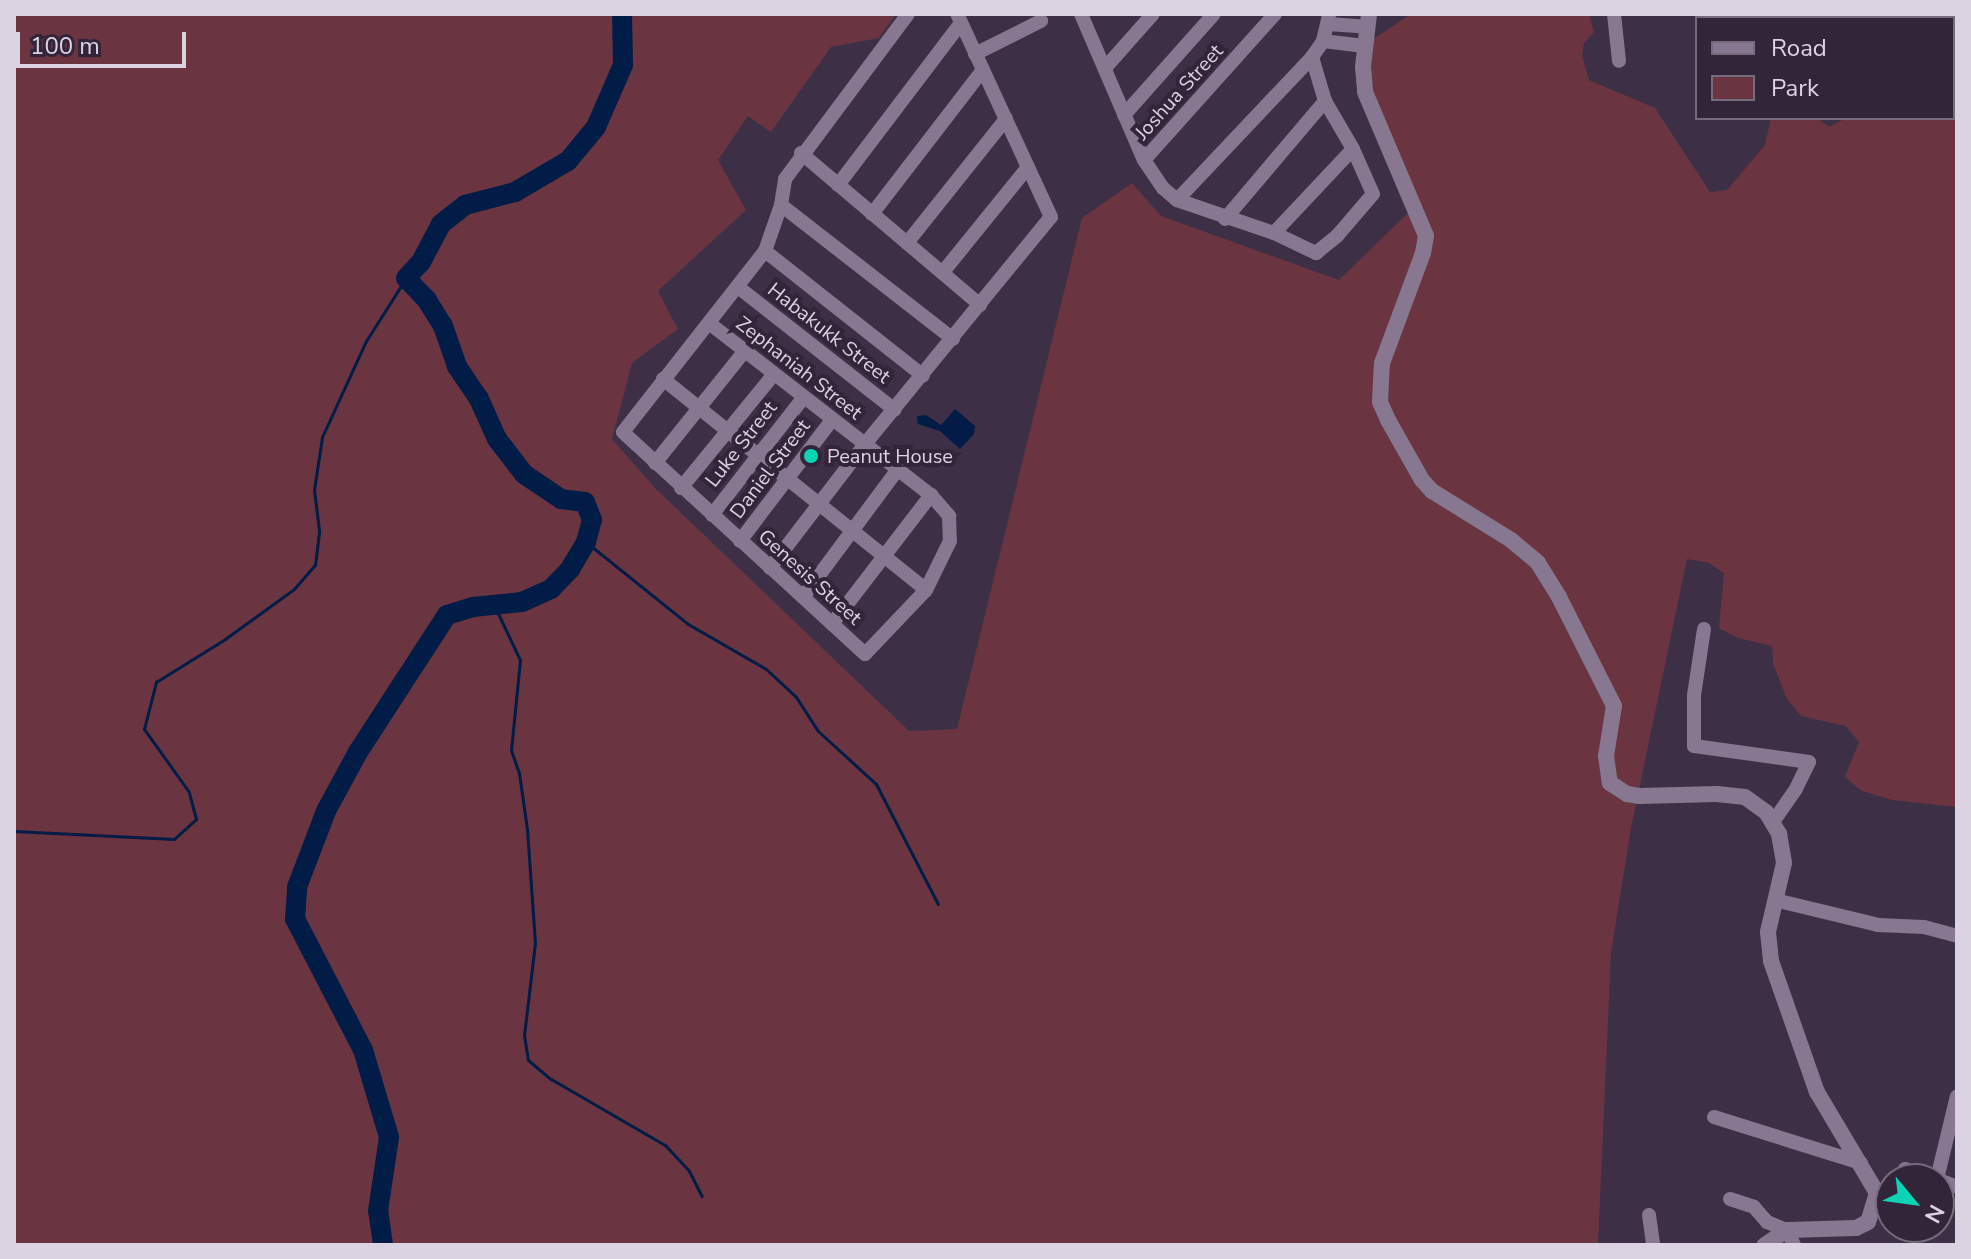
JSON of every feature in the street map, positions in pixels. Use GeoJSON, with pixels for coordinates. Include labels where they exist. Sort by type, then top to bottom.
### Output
{"type":"FeatureCollection","features":[{"type":"Feature","properties":{"kind":"street","name":"Genesis Street"},"geometry":{"type":"LineString","coordinates":[[865,444],[945,509],[951,533],[948,549],[926,590],[865,654],[623,432],[765,251],[781,205],[785,179],[801,153],[908,14]]}},
{"type":"Feature","properties":{"kind":"street"},"geometry":{"type":"LineString","coordinates":[[1105,68],[1153,14]]}},
{"type":"Feature","properties":{"kind":"street"},"geometry":{"type":"LineString","coordinates":[[1124,115],[1214,14]]}},
{"type":"Feature","properties":{"kind":"street","name":"Joshua Street"},"geometry":{"type":"LineString","coordinates":[[1144,160],[1275,14]]}},
{"type":"Feature","properties":{"kind":"street"},"geometry":{"type":"LineString","coordinates":[[1614,14],[1619,61]]}},
{"type":"Feature","properties":{"kind":"street"},"geometry":{"type":"LineString","coordinates":[[1087,17],[1124,115],[1144,160],[1163,188],[1177,200],[1225,219],[1274,233],[1316,253],[1337,236],[1373,194],[1353,149],[1325,101],[1312,57]]}},
{"type":"Feature","properties":{"kind":"street"},"geometry":{"type":"LineString","coordinates":[[1177,200],[1312,57],[1323,41],[1328,19],[1368,18],[1365,92],[1426,236],[1423,253],[1382,363],[1380,402],[1388,420],[1422,480],[1432,491],[1511,540],[1538,563],[1559,597],[1614,706],[1606,756],[1610,783],[1627,794],[1639,796],[1745,797],[1774,821],[1784,863],[1768,946],[1777,981],[1821,1101],[1877,1193],[1868,1222],[1765,1245]]}},
{"type":"Feature","properties":{"kind":"street"},"geometry":{"type":"LineString","coordinates":[[770,568],[865,444],[1051,217],[959,19],[838,185]]}},
{"type":"Feature","properties":{"kind":"street"},"geometry":{"type":"LineString","coordinates":[[975,54],[1041,21]]}},
{"type":"Feature","properties":{"kind":"street"},"geometry":{"type":"LineString","coordinates":[[1323,41],[1365,46]]}},
{"type":"Feature","properties":{"kind":"street"},"geometry":{"type":"LineString","coordinates":[[872,214],[983,70]]}},
{"type":"Feature","properties":{"kind":"street"},"geometry":{"type":"LineString","coordinates":[[1225,219],[1325,101]]}},
{"type":"Feature","properties":{"kind":"street"},"geometry":{"type":"LineString","coordinates":[[907,243],[1006,119]]}},
{"type":"Feature","properties":{"kind":"street"},"geometry":{"type":"LineString","coordinates":[[1274,233],[1353,149]]}},
{"type":"Feature","properties":{"kind":"street"},"geometry":{"type":"LineString","coordinates":[[801,153],[980,305]]}},
{"type":"Feature","properties":{"kind":"street"},"geometry":{"type":"LineString","coordinates":[[943,272],[1028,167]]}},
{"type":"Feature","properties":{"kind":"street"},"geometry":{"type":"LineString","coordinates":[[781,205],[953,339]]}},
{"type":"Feature","properties":{"kind":"street"},"geometry":{"type":"LineString","coordinates":[[765,251],[923,376]]}},
{"type":"Feature","properties":{"kind":"street","name":"Habakukk Street"},"geometry":{"type":"LineString","coordinates":[[738,287],[895,410]]}},
{"type":"Feature","properties":{"kind":"street","name":"Zephaniah Street"},"geometry":{"type":"LineString","coordinates":[[709,323],[865,444]]}},
{"type":"Feature","properties":{"kind":"street"},"geometry":{"type":"LineString","coordinates":[[655,463],[744,352]]}},
{"type":"Feature","properties":{"kind":"street"},"geometry":{"type":"LineString","coordinates":[[681,488],[773,375]]}},
{"type":"Feature","properties":{"kind":"street"},"geometry":{"type":"LineString","coordinates":[[663,379],[926,590]]}},
{"type":"Feature","properties":{"kind":"street","name":"Luke Street"},"geometry":{"type":"LineString","coordinates":[[712,515],[803,398]]}},
{"type":"Feature","properties":{"kind":"street","name":"Daniel Street"},"geometry":{"type":"LineString","coordinates":[[740,541],[832,420]]}},
{"type":"Feature","properties":{"kind":"street"},"geometry":{"type":"LineString","coordinates":[[803,597],[898,469]]}},
{"type":"Feature","properties":{"kind":"street"},"geometry":{"type":"LineString","coordinates":[[832,624],[931,495]]}},
{"type":"Feature","properties":{"kind":"street"},"geometry":{"type":"LineString","coordinates":[[1704,629],[1694,695],[1694,746],[1809,762],[1774,821]]}},
{"type":"Feature","properties":{"kind":"street"},"geometry":{"type":"LineString","coordinates":[[1775,900],[1878,925],[1924,927],[1957,936]]}},
{"type":"Feature","properties":{"kind":"street"},"geometry":{"type":"LineString","coordinates":[[1941,1163],[1957,1096]]}},
{"type":"Feature","properties":{"kind":"street"},"geometry":{"type":"LineString","coordinates":[[1714,1117],[1861,1163]]}},
{"type":"Feature","properties":{"kind":"street"},"geometry":{"type":"LineString","coordinates":[[1730,1199],[1754,1207],[1767,1222],[1790,1237]]}},
{"type":"Feature","properties":{"kind":"street"},"geometry":{"type":"LineString","coordinates":[[1649,1215],[1656,1244]]}},
{"type":"Feature","properties":{"kind":"green space"},"geometry":{"type":"Polygon","coordinates":[[[14,14],[896,14],[879,38],[831,47],[771,132],[748,116],[718,160],[746,210],[658,291],[678,329],[632,363],[612,439],[655,488],[909,731],[957,729],[1082,218],[1132,183],[1161,216],[1339,280],[1410,211],[1369,82],[1372,40],[1411,14],[1589,14],[1594,32],[1584,43],[1582,56],[1589,80],[1655,108],[1710,192],[1727,190],[1765,145],[1771,120],[1820,120],[1829,127],[1842,120],[1955,120],[1955,16],[1860,14],[1957,14],[1957,807],[1892,800],[1862,791],[1845,777],[1859,742],[1846,726],[1801,716],[1786,697],[1773,663],[1772,646],[1738,638],[1719,628],[1724,573],[1709,563],[1687,559],[1631,828],[1611,953],[1598,1245],[14,1245],[14,14]]]}},
{"type":"Feature","properties":{"kind":"water"},"geometry":{"type":"Polygon","coordinates":[[[955,409],[975,426],[974,434],[960,449],[940,431],[918,424],[917,416],[926,415],[941,425],[955,409]]]}},
{"type":"Feature","properties":{"kind":"waterway"},"geometry":{"type":"LineString","coordinates":[[383,1245],[378,1211],[389,1137],[363,1050],[295,919],[297,887],[326,811],[358,752],[447,615],[473,607],[522,602],[551,589],[570,569],[586,542],[592,520],[585,502],[561,499],[524,474],[497,439],[479,399],[457,366],[443,326],[427,300],[406,278],[421,262],[441,224],[465,205],[515,192],[568,161],[596,127],[623,65],[622,14]]}},
{"type":"Feature","properties":{"kind":"waterway"},"geometry":{"type":"LineString","coordinates":[[14,831],[174,839],[196,819],[189,792],[144,729],[156,682],[225,639],[294,589],[315,565],[319,530],[314,490],[322,437],[366,341],[406,278]]}},
{"type":"Feature","properties":{"kind":"waterway"},"geometry":{"type":"LineString","coordinates":[[586,542],[688,624],[766,669],[796,697],[818,731],[876,784],[938,904]]}},
{"type":"Feature","properties":{"kind":"waterway"},"geometry":{"type":"LineString","coordinates":[[494,605],[520,660],[511,750],[519,773],[527,829],[535,943],[524,1035],[528,1060],[551,1079],[665,1145],[689,1171],[702,1196]]}},
{"type":"Feature","properties":{"kind":"place","name":"Peanut House"},"geometry":{"type":"Point","coordinates":[811,456]}}]}
